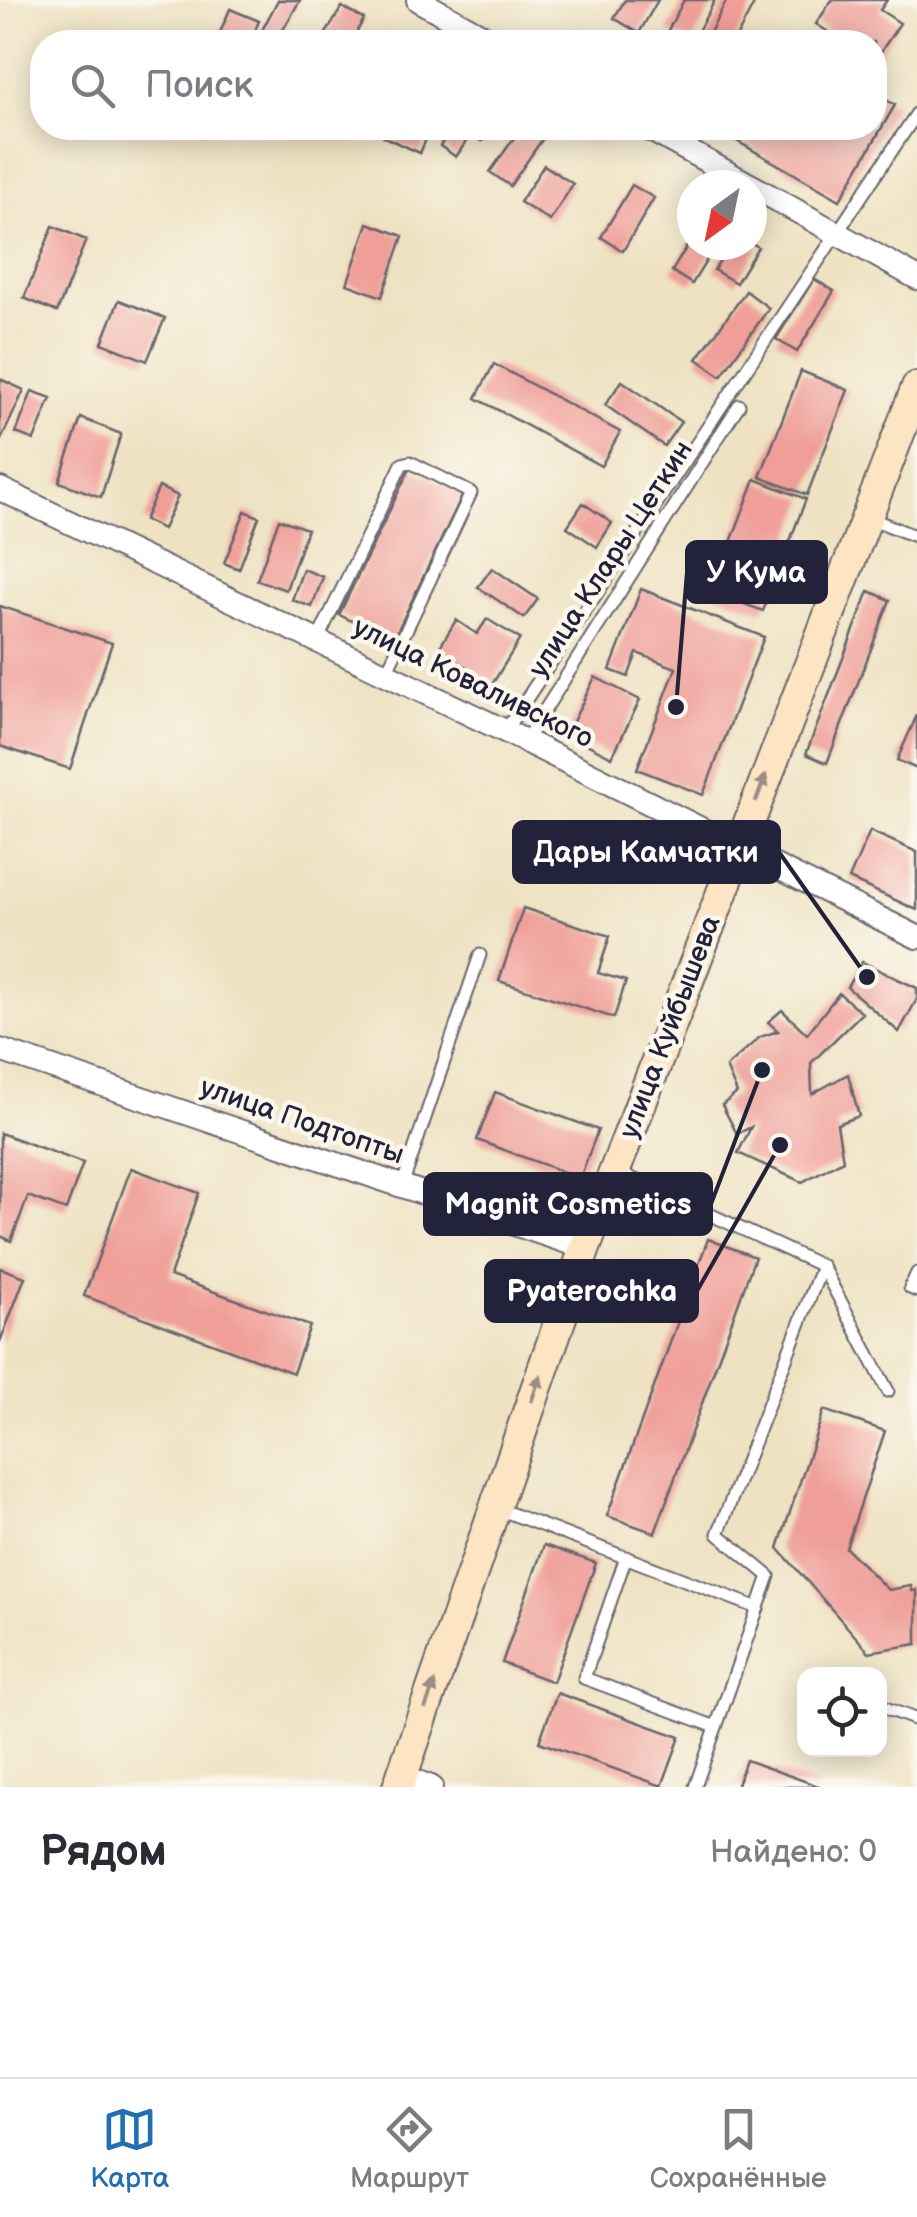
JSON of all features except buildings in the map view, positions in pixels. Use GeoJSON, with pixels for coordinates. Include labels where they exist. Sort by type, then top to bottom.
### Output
{"type":"FeatureCollection","features":[{"type":"Feature","properties":{"kind":"main road","name":"улица Куйбышева"},"geometry":{"type":"LineString","coordinates":[[400,1782],[585,1248],[917,386]]}},
{"type":"Feature","properties":{"kind":"street"},"geometry":{"type":"LineString","coordinates":[[418,0],[472,30]]}},
{"type":"Feature","properties":{"kind":"street"},"geometry":{"type":"LineString","coordinates":[[668,140],[722,170]]}},
{"type":"Feature","properties":{"kind":"street"},"geometry":{"type":"LineString","coordinates":[[767,195],[917,278]]}},
{"type":"Feature","properties":{"kind":"street","name":"улица Коваливского"},"geometry":{"type":"LineString","coordinates":[[0,489],[515,736],[917,937]]}},
{"type":"Feature","properties":{"kind":"street","name":"улица Подтопты"},"geometry":{"type":"LineString","coordinates":[[0,1050],[585,1248]]}},
{"type":"Feature","properties":{"kind":"street"},"geometry":{"type":"LineString","coordinates":[[400,1782],[432,1787]]}},
{"type":"Feature","properties":{"kind":"lane"},"geometry":{"type":"LineString","coordinates":[[515,736],[917,113]]}},
{"type":"Feature","properties":{"kind":"lane","name":"улица Клары Цеткин"},"geometry":{"type":"LineString","coordinates":[[515,736],[739,405]]}},
{"type":"Feature","properties":{"kind":"lane"},"geometry":{"type":"LineString","coordinates":[[317,641],[402,464],[410,462],[472,493],[386,673]]}},
{"type":"Feature","properties":{"kind":"lane"},"geometry":{"type":"LineString","coordinates":[[866,517],[917,537]]}},
{"type":"Feature","properties":{"kind":"lane"},"geometry":{"type":"LineString","coordinates":[[402,1186],[480,955]]}},
{"type":"Feature","properties":{"kind":"lane"},"geometry":{"type":"LineString","coordinates":[[615,1170],[822,1266],[888,1391]]}},
{"type":"Feature","properties":{"kind":"lane"},"geometry":{"type":"LineString","coordinates":[[695,1787],[769,1576],[718,1534],[822,1266]]}},
{"type":"Feature","properties":{"kind":"lane"},"geometry":{"type":"LineString","coordinates":[[917,1273],[910,1288],[917,1291]]}},
{"type":"Feature","properties":{"kind":"lane"},"geometry":{"type":"LineString","coordinates":[[495,1508],[758,1608]]}},
{"type":"Feature","properties":{"kind":"lane"},"geometry":{"type":"LineString","coordinates":[[626,1557],[584,1678],[716,1727]]}},
{"type":"Feature","properties":{"kind":"lane"},"geometry":{"type":"LineString","coordinates":[[887,1709],[917,1720]]}},
{"type":"Feature","properties":{"kind":"place","name":"У Кума"},"geometry":{"type":"Point","coordinates":[676,707]}},
{"type":"Feature","properties":{"kind":"place","name":"Дары Камчатки"},"geometry":{"type":"Point","coordinates":[867,977]}},
{"type":"Feature","properties":{"kind":"place","name":"Magnit Cosmetics"},"geometry":{"type":"Point","coordinates":[762,1070]}},
{"type":"Feature","properties":{"kind":"place","name":"Pyaterochka"},"geometry":{"type":"Point","coordinates":[780,1145]}}]}
